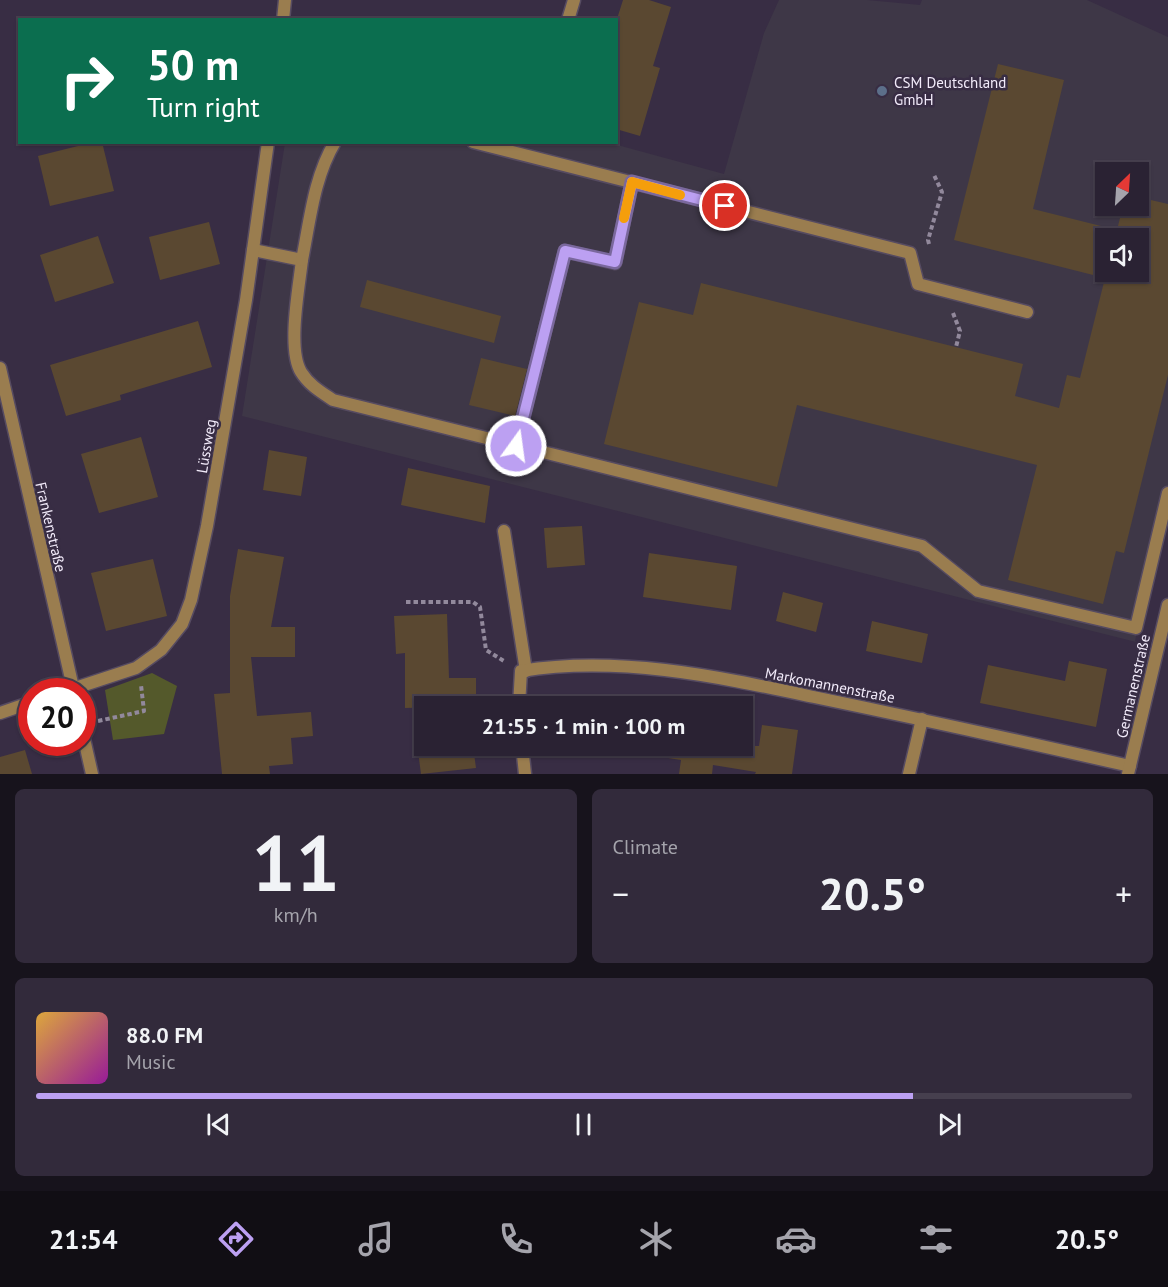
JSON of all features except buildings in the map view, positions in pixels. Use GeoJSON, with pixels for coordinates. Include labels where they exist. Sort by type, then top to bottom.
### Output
{"type":"FeatureCollection","features":[{"type":"Feature","properties":{"kind":"street"},"geometry":{"type":"LineString","coordinates":[[283,18],[285,0]]}},
{"type":"Feature","properties":{"kind":"street"},"geometry":{"type":"LineString","coordinates":[[569,18],[574,0]]}},
{"type":"Feature","properties":{"kind":"street","name":"Lüssweg"},"geometry":{"type":"LineString","coordinates":[[96,681],[136,668],[161,650],[182,624],[191,600],[207,526],[246,300],[268,144]]}},
{"type":"Feature","properties":{"kind":"street"},"geometry":{"type":"LineString","coordinates":[[334,144],[324,160],[314,198],[302,260],[294,342],[299,370],[310,385],[333,400],[922,546],[978,591],[1136,628],[1168,493]]}},
{"type":"Feature","properties":{"kind":"street"},"geometry":{"type":"LineString","coordinates":[[481,144],[910,253],[918,284],[1027,312]]}},
{"type":"Feature","properties":{"kind":"street"},"geometry":{"type":"LineString","coordinates":[[516,446],[565,251],[615,262],[632,182]]}},
{"type":"Feature","properties":{"kind":"street"},"geometry":{"type":"LineString","coordinates":[[253,250],[302,260]]}},
{"type":"Feature","properties":{"kind":"street","name":"Frankenstraße"},"geometry":{"type":"LineString","coordinates":[[0,368],[67,678]]}},
{"type":"Feature","properties":{"kind":"street"},"geometry":{"type":"LineString","coordinates":[[504,531],[524,671],[520,696]]}},
{"type":"Feature","properties":{"kind":"street","name":"Germanenstraße"},"geometry":{"type":"LineString","coordinates":[[1129,770],[1168,604]]}},
{"type":"Feature","properties":{"kind":"street","name":"Markomannenstraße"},"geometry":{"type":"LineString","coordinates":[[524,671],[572,666],[641,667],[720,678],[922,719],[1129,770]]}},
{"type":"Feature","properties":{"kind":"street"},"geometry":{"type":"LineString","coordinates":[[0,712],[18,706]]}},
{"type":"Feature","properties":{"kind":"street"},"geometry":{"type":"LineString","coordinates":[[909,774],[922,719]]}},
{"type":"Feature","properties":{"kind":"street"},"geometry":{"type":"LineString","coordinates":[[90,756],[92,774]]}},
{"type":"Feature","properties":{"kind":"street"},"geometry":{"type":"LineString","coordinates":[[523,756],[525,774]]}},
{"type":"Feature","properties":{"kind":"path"},"geometry":{"type":"LineString","coordinates":[[931,250],[928,240],[942,192],[934,175]]}},
{"type":"Feature","properties":{"kind":"path"},"geometry":{"type":"LineString","coordinates":[[943,290],[960,331],[956,347]]}},
{"type":"Feature","properties":{"kind":"path"},"geometry":{"type":"LineString","coordinates":[[406,602],[473,602],[480,607],[486,650],[524,671]]}},
{"type":"Feature","properties":{"kind":"path"},"geometry":{"type":"LineString","coordinates":[[96,724],[144,711],[140,678],[136,668]]}},
{"type":"Feature","properties":{"kind":"shaded area"},"geometry":{"type":"Polygon","coordinates":[[[779,0],[867,0],[920,5],[922,0],[1087,0],[1168,37],[1168,498],[1135,641],[1140,643],[242,416],[285,144],[614,144],[724,174],[764,33],[779,0]]]}},
{"type":"Feature","properties":{"kind":"green space"},"geometry":{"type":"Polygon","coordinates":[[[152,673],[177,686],[164,734],[113,740],[105,690],[152,673]]]}},
{"type":"Feature","properties":{"kind":"slow traffic"},"geometry":{"type":"LineString","coordinates":[[624,218],[632,182],[680,195]]}},
{"type":"Feature","properties":{"kind":"place","name":"CSM Deutschland GmbH"},"geometry":{"type":"Point","coordinates":[882,91]}},
{"type":"Feature","properties":{"kind":"route"},"geometry":{"type":"LineString","coordinates":[[516,446],[565,251],[615,262],[632,182],[725,206]]}}]}
